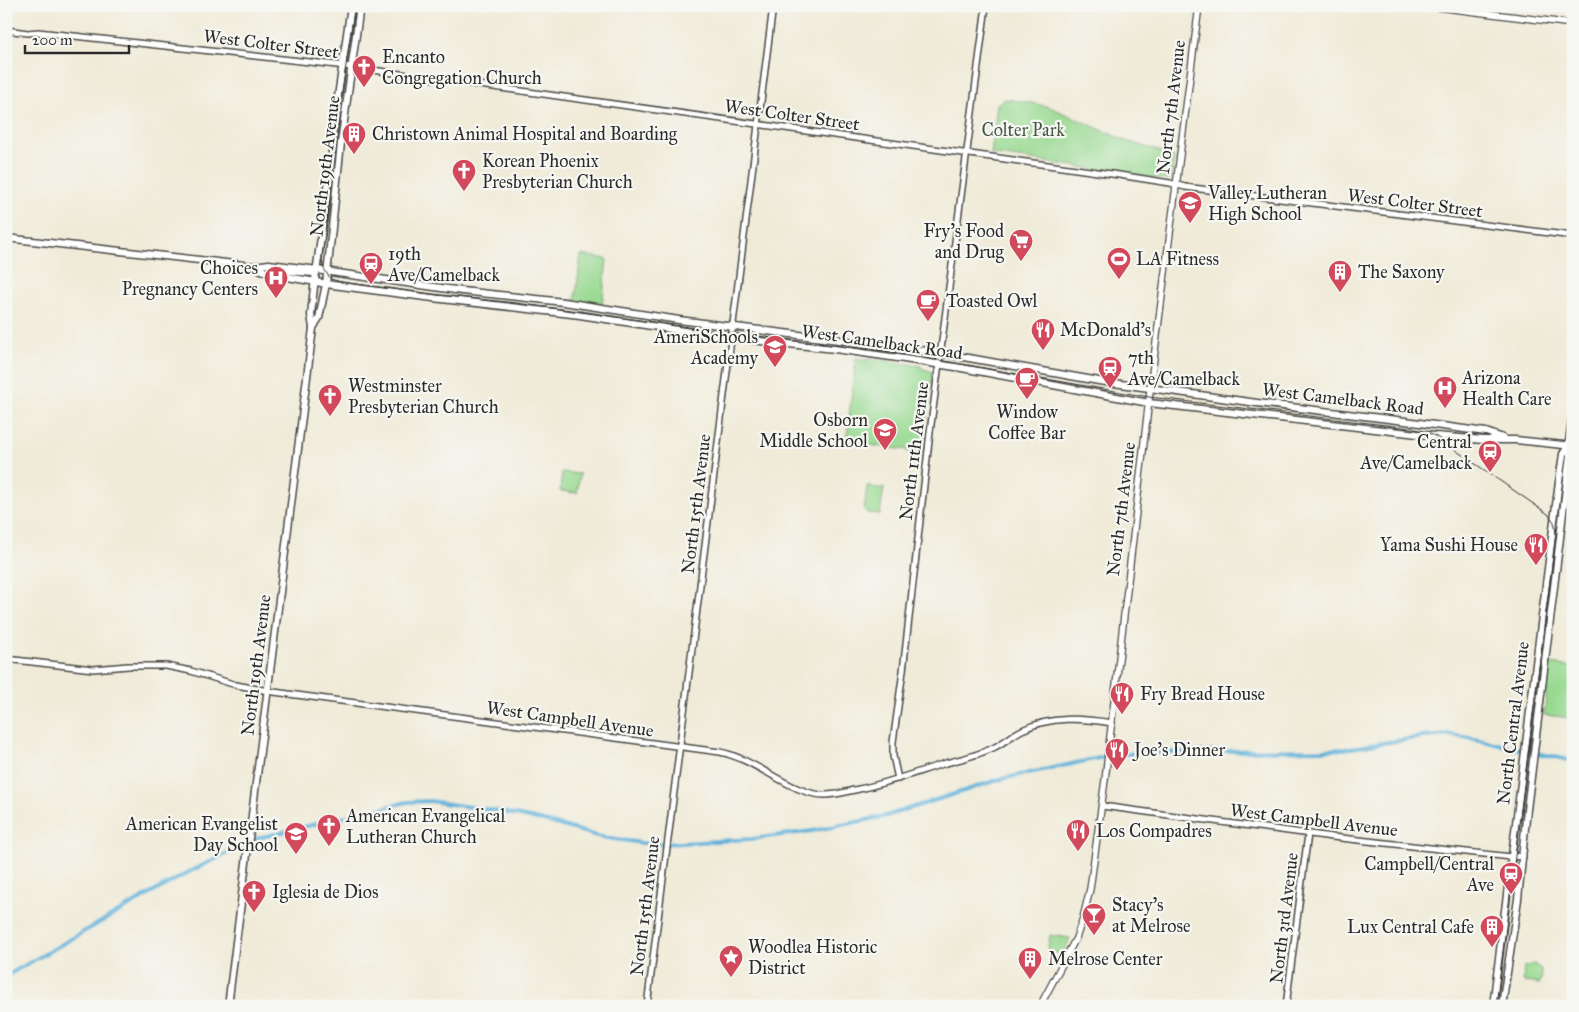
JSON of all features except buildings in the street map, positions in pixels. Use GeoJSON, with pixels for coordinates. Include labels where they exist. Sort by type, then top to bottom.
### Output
{"type":"FeatureCollection","features":[{"type":"Feature","properties":{"kind":"main road","name":"North 19th Avenue"},"geometry":{"type":"LineString","coordinates":[[228,1006],[314,328],[319,318],[326,284],[320,270],[342,66],[351,6]]}},
{"type":"Feature","properties":{"kind":"main road","name":"North 19th Avenue"},"geometry":{"type":"LineString","coordinates":[[314,328],[311,315],[353,68],[360,6]]}},
{"type":"Feature","properties":{"kind":"main road","name":"North 7th Avenue"},"geometry":{"type":"LineString","coordinates":[[1040,1006],[1068,956],[1084,918],[1090,889],[1112,723],[1150,388],[1199,6]]}},
{"type":"Feature","properties":{"kind":"main road"},"geometry":{"type":"LineString","coordinates":[[1429,6],[1573,24]]}},
{"type":"Feature","properties":{"kind":"main road","name":"West Camelback Road"},"geometry":{"type":"LineString","coordinates":[[6,238],[252,266],[269,264],[320,270],[456,290],[523,297],[624,312],[941,352],[1055,374],[1150,388],[1352,413],[1480,432],[1509,439]]}},
{"type":"Feature","properties":{"kind":"main road","name":"West Camelback Road"},"geometry":{"type":"LineString","coordinates":[[252,266],[271,274],[326,284],[580,315],[731,338],[835,349],[939,364],[1149,402],[1466,439],[1509,439],[1570,446]]}},
{"type":"Feature","properties":{"kind":"main road"},"geometry":{"type":"LineString","coordinates":[[271,274],[277,270],[320,270]]}},
{"type":"Feature","properties":{"kind":"main road","name":"North Central Avenue"},"geometry":{"type":"LineString","coordinates":[[1502,1006],[1523,856],[1570,455],[1573,407]]}},
{"type":"Feature","properties":{"kind":"main road"},"geometry":{"type":"LineString","coordinates":[[1466,439],[1477,436],[1480,432]]}},
{"type":"Feature","properties":{"kind":"main road","name":"North Central Avenue"},"geometry":{"type":"LineString","coordinates":[[1493,1006],[1563,454],[1570,446]]}},
{"type":"Feature","properties":{"kind":"street","name":"North 15th Avenue"},"geometry":{"type":"LineString","coordinates":[[647,1006],[773,6]]}},
{"type":"Feature","properties":{"kind":"street","name":"North 11th Avenue"},"geometry":{"type":"LineString","coordinates":[[898,779],[893,756],[893,742],[903,671],[920,506],[986,6]]}},
{"type":"Feature","properties":{"kind":"street","name":"West Colter Street"},"geometry":{"type":"LineString","coordinates":[[6,30],[143,42],[342,66],[1176,185],[1573,236]]}},
{"type":"Feature","properties":{"kind":"street","name":"West Campbell Avenue"},"geometry":{"type":"LineString","coordinates":[[6,659],[93,669],[128,666],[166,666],[191,671],[236,685],[736,756],[804,790],[819,794],[840,793],[898,779],[994,747],[1034,725],[1079,718],[1112,723]]}},
{"type":"Feature","properties":{"kind":"street","name":"West Campbell Avenue"},"geometry":{"type":"LineString","coordinates":[[1102,806],[1308,834],[1511,858],[1523,856]]}},
{"type":"Feature","properties":{"kind":"street","name":"North 3rd Avenue"},"geometry":{"type":"LineString","coordinates":[[1286,1006],[1308,834]]}},
{"type":"Feature","properties":{"kind":"green space","name":"Colter Park"},"geometry":{"type":"Polygon","coordinates":[[[1004,99],[1050,107],[1126,141],[1169,154],[1174,157],[1171,178],[1168,180],[991,154],[997,104],[1004,99]]]}},
{"type":"Feature","properties":{"kind":"green space"},"geometry":{"type":"Polygon","coordinates":[[[581,255],[607,259],[602,306],[575,301],[581,255]]]}},
{"type":"Feature","properties":{"kind":"green space"},"geometry":{"type":"Polygon","coordinates":[[[856,358],[869,360],[870,358],[921,366],[921,368],[933,372],[923,453],[910,455],[907,450],[846,442],[856,358]]]}},
{"type":"Feature","properties":{"kind":"green space"},"geometry":{"type":"Polygon","coordinates":[[[562,472],[580,474],[577,493],[560,491],[562,472]]]}},
{"type":"Feature","properties":{"kind":"green space"},"geometry":{"type":"Polygon","coordinates":[[[867,486],[884,488],[880,514],[867,513],[864,510],[867,486]]]}},
{"type":"Feature","properties":{"kind":"green space"},"geometry":{"type":"Polygon","coordinates":[[[1550,664],[1573,667],[1572,718],[1544,715],[1550,664]]]}},
{"type":"Feature","properties":{"kind":"green space"},"geometry":{"type":"Polygon","coordinates":[[[1050,935],[1070,938],[1064,952],[1061,954],[1047,952],[1050,935]]]}},
{"type":"Feature","properties":{"kind":"green space"},"geometry":{"type":"Polygon","coordinates":[[[1534,964],[1541,969],[1540,984],[1524,982],[1523,980],[1524,967],[1534,964]]]}},
{"type":"Feature","properties":{"kind":"waterway"},"geometry":{"type":"LineString","coordinates":[[6,976],[187,873],[258,838],[407,802],[430,801],[497,811],[548,822],[601,837],[662,844],[752,839],[812,831],[886,816],[1001,779],[1118,754],[1345,749],[1422,737],[1450,735],[1573,761]]}},
{"type":"Feature","properties":{"kind":"tram line"},"geometry":{"type":"LineString","coordinates":[[355,6],[337,125],[322,260],[323,267],[331,279],[437,295],[516,303],[731,333],[892,352],[1149,397],[1411,428],[1435,436],[1548,514],[1554,522],[1556,533],[1496,1006]]}},
{"type":"Feature","properties":{"kind":"place","name":"Encanto Congregation Church"},"geometry":{"type":"Point","coordinates":[364,88]}},
{"type":"Feature","properties":{"kind":"place","name":"Christown Animal Hospital and Boarding"},"geometry":{"type":"Point","coordinates":[354,155]}},
{"type":"Feature","properties":{"kind":"place","name":"Korean Phoenix Presbyterian Church"},"geometry":{"type":"Point","coordinates":[464,192]}},
{"type":"Feature","properties":{"kind":"place","name":"Valley Lutheran High School"},"geometry":{"type":"Point","coordinates":[1190,224]}},
{"type":"Feature","properties":{"kind":"place","name":"Fry's Food and Drug"},"geometry":{"type":"Point","coordinates":[1021,262]}},
{"type":"Feature","properties":{"kind":"place","name":"LA Fitness"},"geometry":{"type":"Point","coordinates":[1119,280]}},
{"type":"Feature","properties":{"kind":"place","name":"19th Ave/Camelback"},"geometry":{"type":"Point","coordinates":[371,285]}},
{"type":"Feature","properties":{"kind":"place","name":"The Saxony"},"geometry":{"type":"Point","coordinates":[1340,293]}},
{"type":"Feature","properties":{"kind":"place","name":"Choices Pregnancy Centers"},"geometry":{"type":"Point","coordinates":[276,299]}},
{"type":"Feature","properties":{"kind":"place","name":"Toasted Owl"},"geometry":{"type":"Point","coordinates":[928,322]}},
{"type":"Feature","properties":{"kind":"place","name":"McDonald's"},"geometry":{"type":"Point","coordinates":[1043,351]}},
{"type":"Feature","properties":{"kind":"place","name":"AmeriSchools Academy"},"geometry":{"type":"Point","coordinates":[775,368]}},
{"type":"Feature","properties":{"kind":"place","name":"7th Ave/Camelback"},"geometry":{"type":"Point","coordinates":[1110,389]}},
{"type":"Feature","properties":{"kind":"place","name":"Window Coffee Bar"},"geometry":{"type":"Point","coordinates":[1027,400]}},
{"type":"Feature","properties":{"kind":"place","name":"Arizona Health Care"},"geometry":{"type":"Point","coordinates":[1445,409]}},
{"type":"Feature","properties":{"kind":"place","name":"Westminster Presbyterian Church"},"geometry":{"type":"Point","coordinates":[330,417]}},
{"type":"Feature","properties":{"kind":"place","name":"Osborn Middle School"},"geometry":{"type":"Point","coordinates":[885,451]}},
{"type":"Feature","properties":{"kind":"place","name":"Central Ave/Camelback"},"geometry":{"type":"Point","coordinates":[1490,473]}},
{"type":"Feature","properties":{"kind":"place","name":"Yama Sushi House"},"geometry":{"type":"Point","coordinates":[1536,566]}},
{"type":"Feature","properties":{"kind":"place","name":"Fry Bread House"},"geometry":{"type":"Point","coordinates":[1122,715]}},
{"type":"Feature","properties":{"kind":"place","name":"Joe's Dinner"},"geometry":{"type":"Point","coordinates":[1117,771]}},
{"type":"Feature","properties":{"kind":"place","name":"American Evangelical Lutheran Church"},"geometry":{"type":"Point","coordinates":[329,847]}},
{"type":"Feature","properties":{"kind":"place","name":"Los Compadres"},"geometry":{"type":"Point","coordinates":[1078,852]}},
{"type":"Feature","properties":{"kind":"place","name":"American Evangelist Day School"},"geometry":{"type":"Point","coordinates":[296,855]}},
{"type":"Feature","properties":{"kind":"place","name":"Campbell/Central Ave"},"geometry":{"type":"Point","coordinates":[1511,895]}},
{"type":"Feature","properties":{"kind":"place","name":"Iglesia de Dios"},"geometry":{"type":"Point","coordinates":[254,913]}},
{"type":"Feature","properties":{"kind":"place","name":"Stacy’s at Melrose"},"geometry":{"type":"Point","coordinates":[1094,936]}},
{"type":"Feature","properties":{"kind":"place","name":"Lux Central Cafe"},"geometry":{"type":"Point","coordinates":[1492,948]}},
{"type":"Feature","properties":{"kind":"place","name":"Woodlea Historic District"},"geometry":{"type":"Point","coordinates":[731,978]}},
{"type":"Feature","properties":{"kind":"place","name":"Melrose Center"},"geometry":{"type":"Point","coordinates":[1030,980]}}]}
